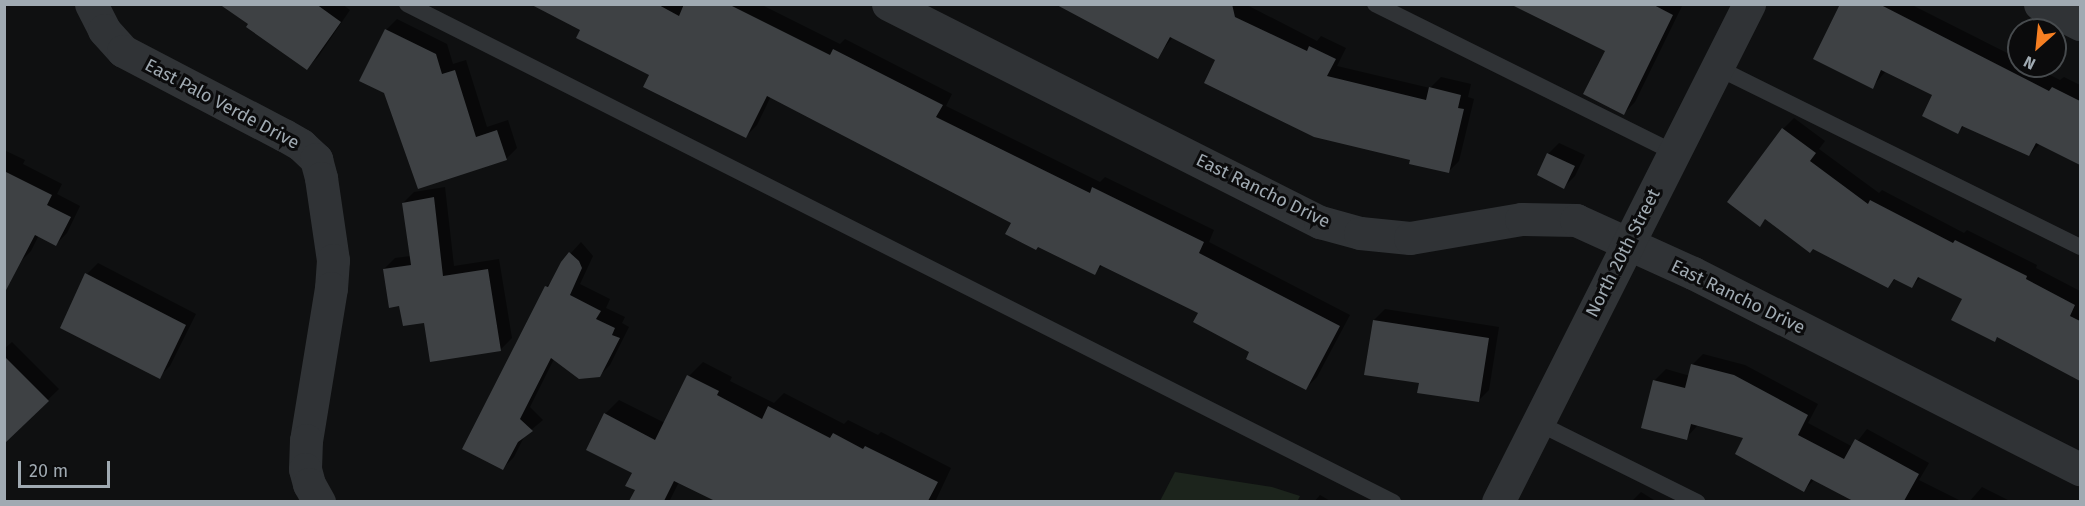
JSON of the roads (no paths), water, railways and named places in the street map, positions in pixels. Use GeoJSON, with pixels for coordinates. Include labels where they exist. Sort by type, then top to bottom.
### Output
{"type":"FeatureCollection","features":[{"type":"Feature","properties":{"kind":"street","name":"East Palo Verde Drive"},"geometry":{"type":"LineString","coordinates":[[91,4],[104,30],[123,51],[284,135],[301,145],[316,159],[333,260],[331,288],[306,440],[305,469],[309,484],[319,501]]}},
{"type":"Feature","properties":{"kind":"street","name":"East Rancho Drive"},"geometry":{"type":"LineString","coordinates":[[888,4],[1320,222],[1360,233],[1410,238],[1521,219],[1576,219],[2080,469]]}},
{"type":"Feature","properties":{"kind":"street","name":"North 20th Street"},"geometry":{"type":"LineString","coordinates":[[1498,501],[1749,4]]}},
{"type":"Feature","properties":{"kind":"street"},"geometry":{"type":"LineString","coordinates":[[2040,4],[2080,24]]}},
{"type":"Feature","properties":{"kind":"lane"},"geometry":{"type":"LineString","coordinates":[[407,4],[1393,501]]}},
{"type":"Feature","properties":{"kind":"lane"},"geometry":{"type":"LineString","coordinates":[[1375,4],[1673,152]]}},
{"type":"Feature","properties":{"kind":"lane"},"geometry":{"type":"LineString","coordinates":[[1716,67],[2080,247]]}},
{"type":"Feature","properties":{"kind":"lane"},"geometry":{"type":"LineString","coordinates":[[1538,423],[1697,501]]}}]}
